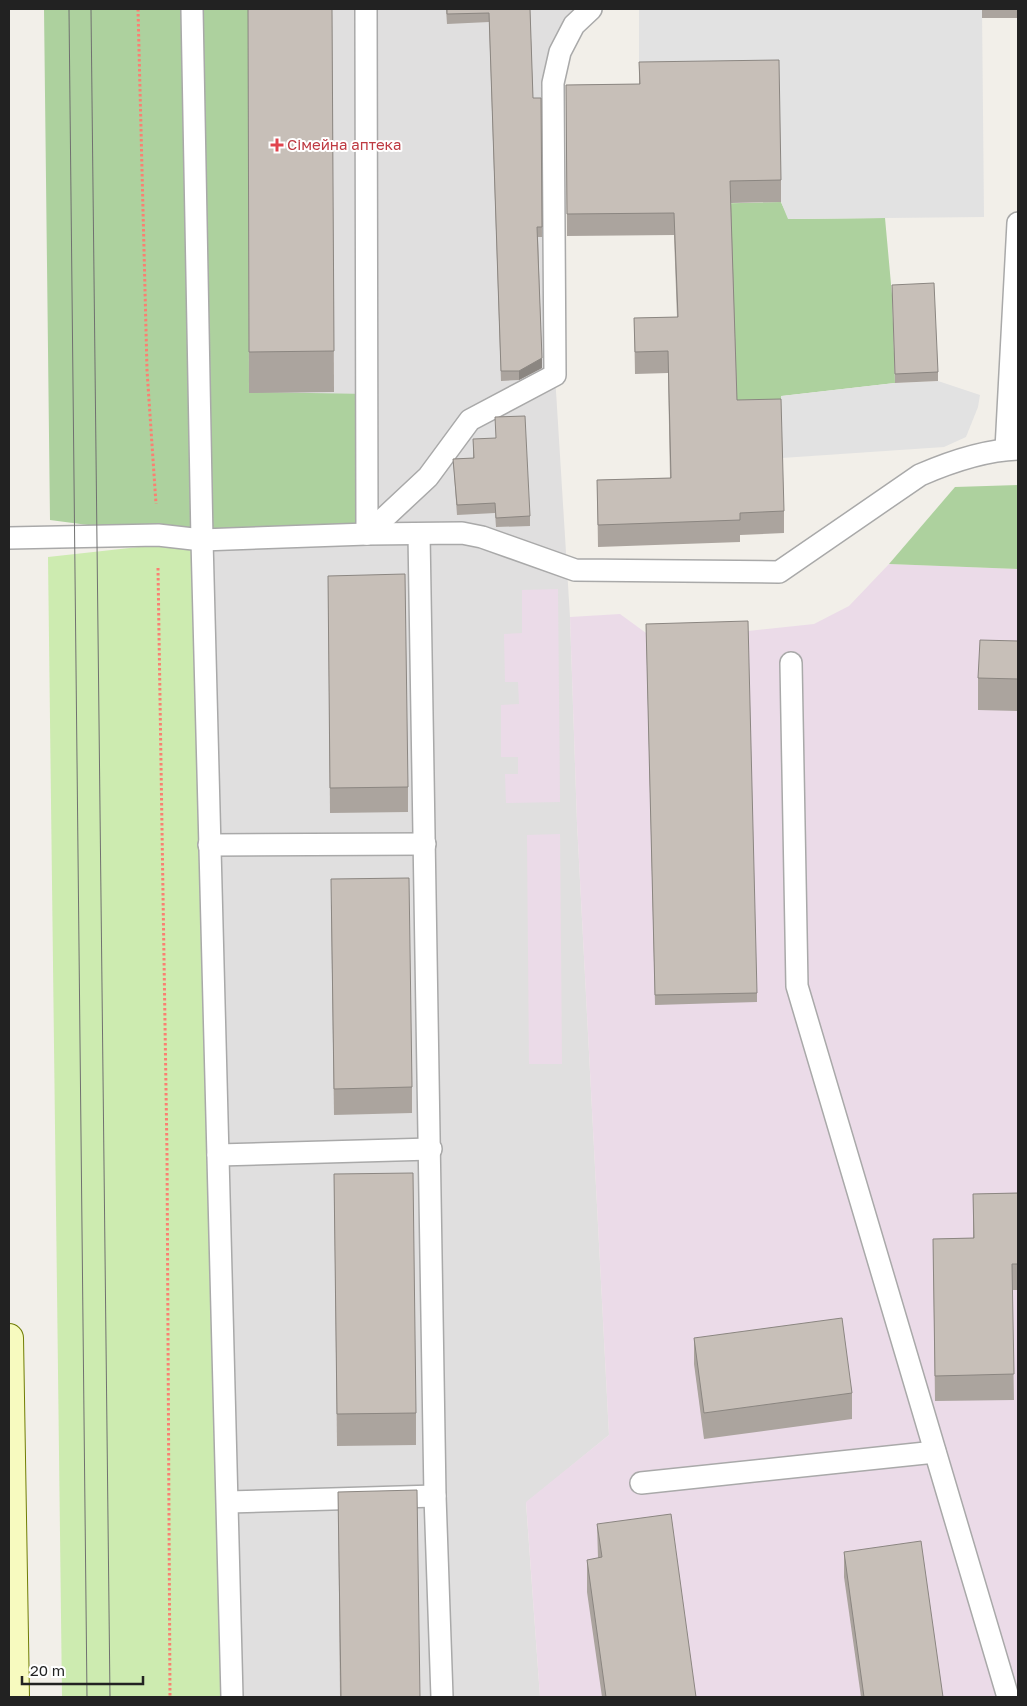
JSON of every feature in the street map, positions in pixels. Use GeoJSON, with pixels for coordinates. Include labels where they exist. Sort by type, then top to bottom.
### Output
{"type":"FeatureCollection","features":[{"type":"Feature","properties":{"kind":"main road"},"geometry":{"type":"LineString","coordinates":[[9,1338],[15,1697]]}},
{"type":"Feature","properties":{"kind":"lane"},"geometry":{"type":"LineString","coordinates":[[192,9],[202,540],[232,1697]]}},
{"type":"Feature","properties":{"kind":"lane"},"geometry":{"type":"LineString","coordinates":[[366,9],[367,534]]}},
{"type":"Feature","properties":{"kind":"lane"},"geometry":{"type":"LineString","coordinates":[[367,534],[428,477],[470,420],[555,375],[553,83],[560,52],[574,24],[591,9]]}},
{"type":"Feature","properties":{"kind":"lane"},"geometry":{"type":"LineString","coordinates":[[9,538],[158,535],[202,540],[367,534],[462,534],[482,537],[575,570],[779,572],[920,475],[946,464],[1012,449],[1018,223]]}},
{"type":"Feature","properties":{"kind":"lane"},"geometry":{"type":"LineString","coordinates":[[419,534],[431,1150],[435,1496],[442,1697]]}},
{"type":"Feature","properties":{"kind":"lane"},"geometry":{"type":"LineString","coordinates":[[791,663],[797,986],[1008,1697]]}},
{"type":"Feature","properties":{"kind":"lane"},"geometry":{"type":"LineString","coordinates":[[210,845],[425,844]]}},
{"type":"Feature","properties":{"kind":"lane"},"geometry":{"type":"LineString","coordinates":[[218,1155],[431,1150]]}},
{"type":"Feature","properties":{"kind":"lane"},"geometry":{"type":"LineString","coordinates":[[640,1483],[935,1452]]}},
{"type":"Feature","properties":{"kind":"lane"},"geometry":{"type":"LineString","coordinates":[[228,1502],[435,1496]]}},
{"type":"Feature","properties":{"kind":"path"},"geometry":{"type":"LineString","coordinates":[[138,9],[147,370],[158,535],[167,1154],[170,1697]]}},
{"type":"Feature","properties":{"kind":"shaded area"},"geometry":{"type":"Polygon","coordinates":[[[192,9],[591,9],[560,52],[555,375],[570,617],[577,823],[609,1435],[526,1503],[540,1697],[232,1697],[192,9]]]}},
{"type":"Feature","properties":{"kind":"shaded area"},"geometry":{"type":"Polygon","coordinates":[[[639,9],[982,9],[984,217],[788,219],[781,202],[779,82],[639,85],[639,9]]]}},
{"type":"Feature","properties":{"kind":"shaded area"},"geometry":{"type":"Polygon","coordinates":[[[938,381],[980,395],[978,407],[966,437],[944,447],[782,458],[781,396],[895,383],[938,381]]]}},
{"type":"Feature","properties":{"kind":"shaded area"},"geometry":{"type":"Polygon","coordinates":[[[889,564],[1018,569],[1018,1697],[540,1697],[526,1502],[609,1435],[577,823],[570,617],[620,614],[646,633],[748,631],[814,624],[849,606],[889,564]]]}},
{"type":"Feature","properties":{"kind":"shaded area"},"geometry":{"type":"Polygon","coordinates":[[[558,589],[560,802],[506,803],[505,774],[518,774],[518,757],[501,757],[501,705],[519,704],[518,682],[505,682],[504,634],[522,633],[522,590],[558,589]]]}},
{"type":"Feature","properties":{"kind":"shaded area"},"geometry":{"type":"Polygon","coordinates":[[[560,834],[562,1064],[529,1064],[527,835],[560,834]]]}},
{"type":"Feature","properties":{"kind":"green space"},"geometry":{"type":"Polygon","coordinates":[[[44,9],[248,9],[249,392],[367,394],[367,534],[202,540],[50,520],[44,9]]]}},
{"type":"Feature","properties":{"kind":"green space"},"geometry":{"type":"Polygon","coordinates":[[[781,202],[789,219],[885,218],[892,295],[895,383],[782,396],[781,421],[729,423],[696,204],[781,202]]]}},
{"type":"Feature","properties":{"kind":"green space"},"geometry":{"type":"Polygon","coordinates":[[[1018,485],[1018,569],[889,564],[955,487],[1018,485]]]}},
{"type":"Feature","properties":{"kind":"green space"},"geometry":{"type":"Polygon","coordinates":[[[202,540],[232,1697],[62,1697],[48,557],[202,540]]]}},
{"type":"Feature","properties":{"kind":"building"},"geometry":{"type":"Polygon","coordinates":[[[248,9],[332,9],[334,351],[249,352],[248,9]]]}},
{"type":"Feature","properties":{"kind":"building"},"geometry":{"type":"Polygon","coordinates":[[[447,9],[530,9],[533,98],[541,98],[542,227],[537,227],[542,358],[519,371],[501,371],[489,13],[447,14],[447,9]]]}},
{"type":"Feature","properties":{"kind":"building"},"geometry":{"type":"Polygon","coordinates":[[[779,60],[781,180],[730,181],[737,400],[781,399],[784,511],[740,513],[740,520],[598,525],[597,480],[671,478],[668,351],[635,352],[634,318],[678,317],[674,213],[567,214],[566,85],[640,84],[639,62],[779,60]]]}},
{"type":"Feature","properties":{"kind":"building"},"geometry":{"type":"Polygon","coordinates":[[[934,283],[938,372],[895,374],[892,285],[934,283]]]}},
{"type":"Feature","properties":{"kind":"building"},"geometry":{"type":"Polygon","coordinates":[[[525,416],[530,516],[496,518],[495,503],[457,505],[453,459],[474,458],[473,439],[496,438],[495,417],[525,416]]]}},
{"type":"Feature","properties":{"kind":"building"},"geometry":{"type":"Polygon","coordinates":[[[405,574],[408,787],[330,788],[328,576],[405,574]]]}},
{"type":"Feature","properties":{"kind":"building"},"geometry":{"type":"Polygon","coordinates":[[[748,621],[757,993],[655,995],[646,624],[748,621]]]}},
{"type":"Feature","properties":{"kind":"building"},"geometry":{"type":"Polygon","coordinates":[[[980,640],[1018,641],[1018,679],[978,678],[980,640]]]}},
{"type":"Feature","properties":{"kind":"building"},"geometry":{"type":"Polygon","coordinates":[[[409,878],[412,1087],[334,1089],[331,879],[409,878]]]}},
{"type":"Feature","properties":{"kind":"building"},"geometry":{"type":"Polygon","coordinates":[[[413,1173],[416,1413],[337,1414],[334,1174],[413,1173]]]}},
{"type":"Feature","properties":{"kind":"building"},"geometry":{"type":"Polygon","coordinates":[[[1018,1193],[1018,1264],[1012,1264],[1014,1374],[935,1376],[933,1239],[974,1238],[973,1194],[1018,1193]]]}},
{"type":"Feature","properties":{"kind":"building"},"geometry":{"type":"Polygon","coordinates":[[[842,1318],[852,1393],[704,1413],[694,1338],[842,1318]]]}},
{"type":"Feature","properties":{"kind":"building"},"geometry":{"type":"Polygon","coordinates":[[[417,1490],[420,1697],[341,1697],[338,1492],[417,1490]]]}},
{"type":"Feature","properties":{"kind":"building"},"geometry":{"type":"Polygon","coordinates":[[[671,1514],[696,1697],[606,1697],[587,1560],[602,1557],[597,1524],[671,1514]]]}},
{"type":"Feature","properties":{"kind":"building"},"geometry":{"type":"Polygon","coordinates":[[[921,1541],[943,1697],[864,1697],[844,1552],[921,1541]]]}},
{"type":"Feature","properties":{"kind":"tram line"},"geometry":{"type":"LineString","coordinates":[[69,9],[87,1697]]}},
{"type":"Feature","properties":{"kind":"tram line"},"geometry":{"type":"LineString","coordinates":[[91,9],[110,1697]]}},
{"type":"Feature","properties":{"kind":"place","name":"Сімейна аптека"},"geometry":{"type":"Point","coordinates":[277,145]}}]}
